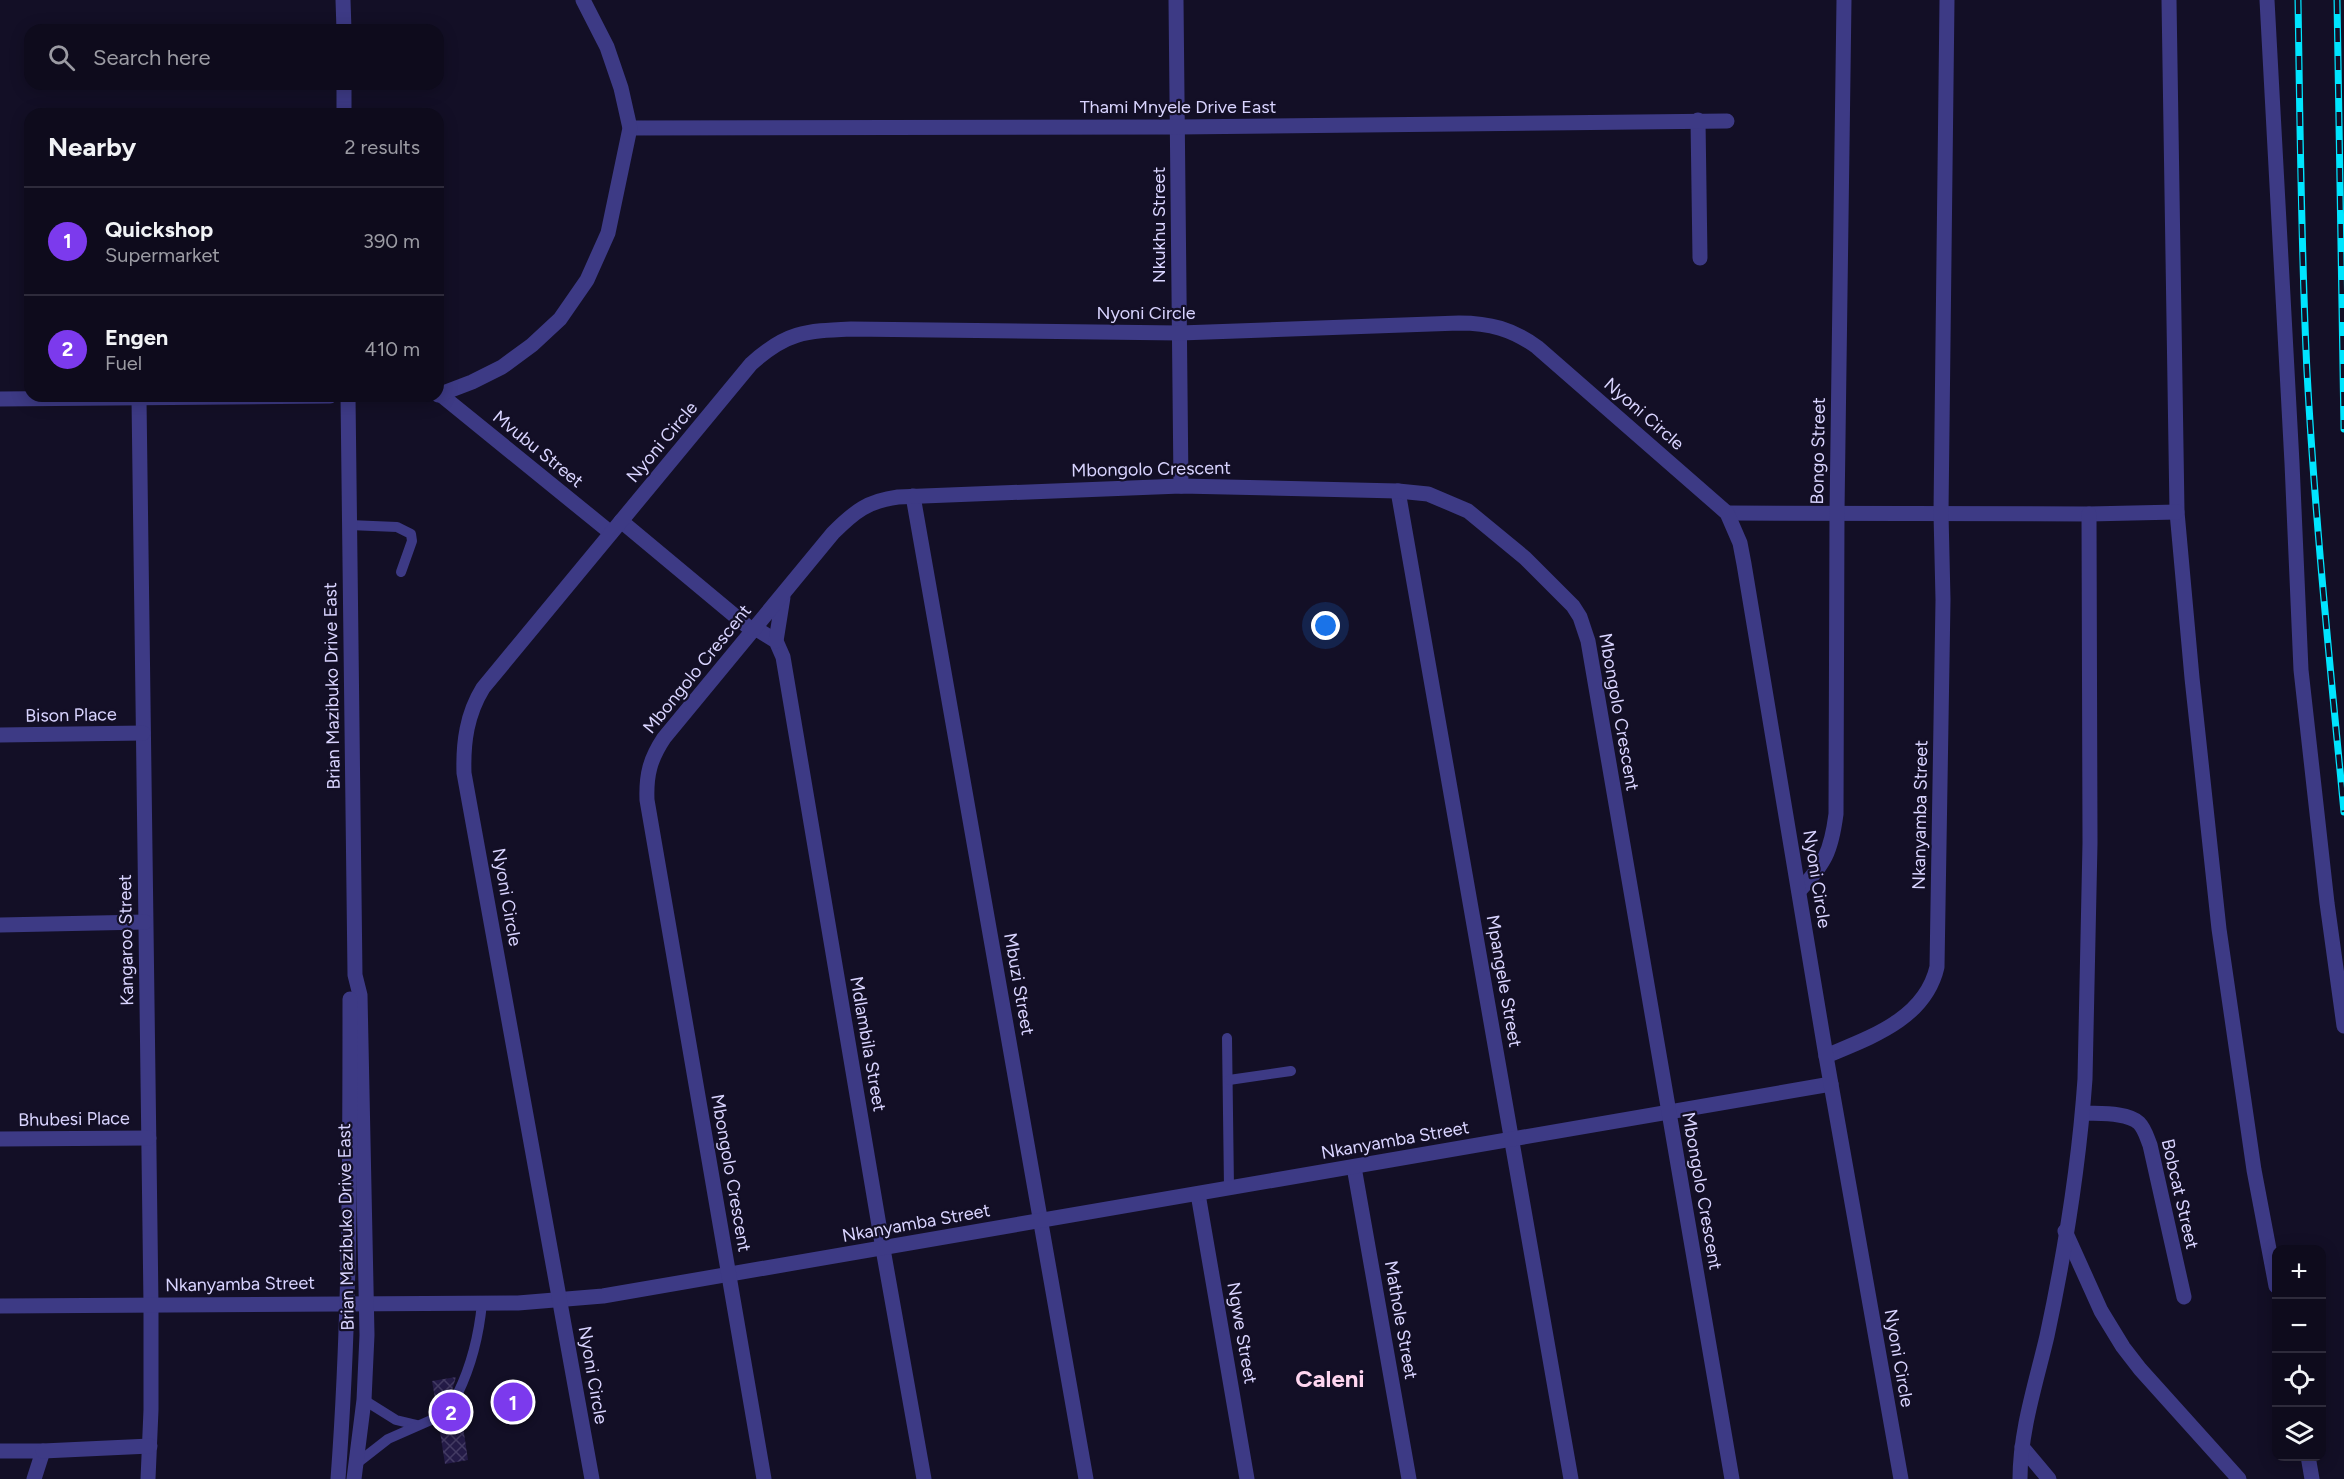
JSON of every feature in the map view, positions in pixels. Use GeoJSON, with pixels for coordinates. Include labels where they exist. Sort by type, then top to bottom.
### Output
{"type":"FeatureCollection","features":[{"type":"Feature","properties":{"kind":"street"},"geometry":{"type":"LineString","coordinates":[[343,0],[344,24]]}},
{"type":"Feature","properties":{"kind":"street"},"geometry":{"type":"LineString","coordinates":[[444,393],[482,377],[517,357],[560,319],[587,280],[608,234],[630,128],[621,88],[607,47],[583,0]]}},
{"type":"Feature","properties":{"kind":"street","name":"Nkukhu Street"},"geometry":{"type":"LineString","coordinates":[[1176,0],[1181,486]]}},
{"type":"Feature","properties":{"kind":"street","name":"Bongo Street"},"geometry":{"type":"LineString","coordinates":[[1799,891],[1820,869],[1828,854],[1836,814],[1837,512],[1844,0]]}},
{"type":"Feature","properties":{"kind":"street","name":"Nkanyamba Street"},"geometry":{"type":"LineString","coordinates":[[1826,1056],[1870,1037],[1911,1012],[1928,991],[1937,967],[1943,600],[1941,513],[1947,0]]}},
{"type":"Feature","properties":{"kind":"street"},"geometry":{"type":"LineString","coordinates":[[2169,0],[2177,512],[2194,699],[2219,929],[2254,1170],[2272,1261]]}},
{"type":"Feature","properties":{"kind":"street"},"geometry":{"type":"LineString","coordinates":[[2267,0],[2301,670],[2327,903],[2344,1026]]}},
{"type":"Feature","properties":{"kind":"street"},"geometry":{"type":"LineString","coordinates":[[344,90],[344,108]]}},
{"type":"Feature","properties":{"kind":"street"},"geometry":{"type":"LineString","coordinates":[[1698,120],[1700,258]]}},
{"type":"Feature","properties":{"kind":"street","name":"Thami Mnyele Drive East"},"geometry":{"type":"LineString","coordinates":[[630,128],[1178,127],[1727,121]]}},
{"type":"Feature","properties":{"kind":"street","name":"Nyoni Circle"},"geometry":{"type":"LineString","coordinates":[[592,1479],[464,773],[471,711],[483,688],[751,364],[767,349],[794,335],[813,331],[851,329],[1180,333],[1459,322],[1493,325],[1520,334],[1727,513],[1737,534],[1901,1479]]}},
{"type":"Feature","properties":{"kind":"street"},"geometry":{"type":"LineString","coordinates":[[0,399],[24,399]]}},
{"type":"Feature","properties":{"kind":"street","name":"Mvubu Street"},"geometry":{"type":"LineString","coordinates":[[444,399],[611,533]]}},
{"type":"Feature","properties":{"kind":"street","name":"Kangaroo Street"},"geometry":{"type":"LineString","coordinates":[[139,402],[152,1305],[148,1479]]}},
{"type":"Feature","properties":{"kind":"street","name":"Brian Mazibuko Drive East"},"geometry":{"type":"LineString","coordinates":[[348,402],[355,975],[360,995],[367,1302],[364,1400],[355,1471]]}},
{"type":"Feature","properties":{"kind":"street","name":"Mbongolo Crescent"},"geometry":{"type":"LineString","coordinates":[[764,1479],[647,800],[647,776],[650,762],[664,738],[833,533],[859,509],[883,499],[913,496],[1181,486],[1398,491],[1428,494],[1468,511],[1525,558],[1564,595],[1580,617],[1588,641],[1732,1479]]}},
{"type":"Feature","properties":{"kind":"street","name":"Mpangele Street"},"geometry":{"type":"LineString","coordinates":[[1398,491],[1571,1479]]}},
{"type":"Feature","properties":{"kind":"street","name":"Mbuzi Street"},"geometry":{"type":"LineString","coordinates":[[913,496],[1086,1479]]}},
{"type":"Feature","properties":{"kind":"street"},"geometry":{"type":"LineString","coordinates":[[1727,513],[2089,514],[2177,512]]}},
{"type":"Feature","properties":{"kind":"street"},"geometry":{"type":"LineString","coordinates":[[2020,1479],[2022,1447],[2047,1334],[2066,1231],[2083,1113],[2090,915],[2089,514]]}},
{"type":"Feature","properties":{"kind":"street"},"geometry":{"type":"LineString","coordinates":[[621,520],[754,629],[776,641],[783,595]]}},
{"type":"Feature","properties":{"kind":"street","name":"Mdlambila Street"},"geometry":{"type":"LineString","coordinates":[[776,641],[784,667],[882,1249],[924,1479]]}},
{"type":"Feature","properties":{"kind":"street","name":"Bison Place"},"geometry":{"type":"LineString","coordinates":[[0,735],[143,733]]}},
{"type":"Feature","properties":{"kind":"street"},"geometry":{"type":"LineString","coordinates":[[0,925],[145,922]]}},
{"type":"Feature","properties":{"kind":"street","name":"Brian Mazibuko Drive East"},"geometry":{"type":"LineString","coordinates":[[338,1479],[348,1302],[350,993],[355,975]]}},
{"type":"Feature","properties":{"kind":"street","name":"Nkanyamba Street"},"geometry":{"type":"LineString","coordinates":[[0,1306],[348,1302],[482,1303],[560,1301],[626,1293],[1831,1084]]}},
{"type":"Feature","properties":{"kind":"street","name":"Bobcat Street"},"geometry":{"type":"LineString","coordinates":[[2083,1113],[2128,1118],[2139,1123],[2145,1132],[2150,1145],[2184,1297]]}},
{"type":"Feature","properties":{"kind":"street","name":"Bhubesi Place"},"geometry":{"type":"LineString","coordinates":[[0,1139],[149,1138]]}},
{"type":"Feature","properties":{"kind":"street","name":"Mathole Street"},"geometry":{"type":"LineString","coordinates":[[1354,1167],[1409,1479]]}},
{"type":"Feature","properties":{"kind":"street","name":"Ngwe Street"},"geometry":{"type":"LineString","coordinates":[[1198,1194],[1247,1479]]}},
{"type":"Feature","properties":{"kind":"street"},"geometry":{"type":"LineString","coordinates":[[2066,1231],[2102,1311],[2123,1347],[2139,1369],[2239,1479]]}},
{"type":"Feature","properties":{"kind":"street"},"geometry":{"type":"LineString","coordinates":[[0,1451],[150,1446]]}},
{"type":"Feature","properties":{"kind":"street"},"geometry":{"type":"LineString","coordinates":[[2022,1447],[2049,1479]]}},
{"type":"Feature","properties":{"kind":"street"},"geometry":{"type":"LineString","coordinates":[[34,1479],[44,1451]]}},
{"type":"Feature","properties":{"kind":"street"},"geometry":{"type":"LineString","coordinates":[[2309,1461],[2312,1479]]}},
{"type":"Feature","properties":{"kind":"lane"},"geometry":{"type":"LineString","coordinates":[[349,525],[398,527],[411,534],[412,541],[401,572]]}},
{"type":"Feature","properties":{"kind":"lane"},"geometry":{"type":"LineString","coordinates":[[1227,1038],[1229,1188]]}},
{"type":"Feature","properties":{"kind":"lane"},"geometry":{"type":"LineString","coordinates":[[1229,1080],[1292,1071]]}},
{"type":"Feature","properties":{"kind":"lane"},"geometry":{"type":"LineString","coordinates":[[458,1394],[474,1353],[482,1303]]}},
{"type":"Feature","properties":{"kind":"lane"},"geometry":{"type":"LineString","coordinates":[[364,1400],[396,1420],[417,1425]]}},
{"type":"Feature","properties":{"kind":"lane"},"geometry":{"type":"LineString","coordinates":[[355,1471],[388,1439],[438,1417]]}},
{"type":"Feature","properties":{"kind":"building"},"geometry":{"type":"Polygon","coordinates":[[[456,1377],[451,1394],[454,1400],[459,1400],[468,1460],[445,1464],[439,1425],[444,1421],[445,1415],[442,1411],[437,1410],[432,1381],[456,1377]]]}},
{"type":"Feature","properties":{"kind":"railway"},"geometry":{"type":"LineString","coordinates":[[2298,0],[2302,232],[2310,427],[2344,812]]}},
{"type":"Feature","properties":{"kind":"railway"},"geometry":{"type":"LineString","coordinates":[[2337,0],[2344,429]]}},
{"type":"Feature","properties":{"kind":"place","name":"Quickshop"},"geometry":{"type":"Point","coordinates":[513,1402]}},
{"type":"Feature","properties":{"kind":"place","name":"Engen"},"geometry":{"type":"Point","coordinates":[451,1412]}},
{"type":"Feature","properties":{"kind":"district","name":"Caleni"},"geometry":{"type":"Point","coordinates":[1330,1378]}}]}
